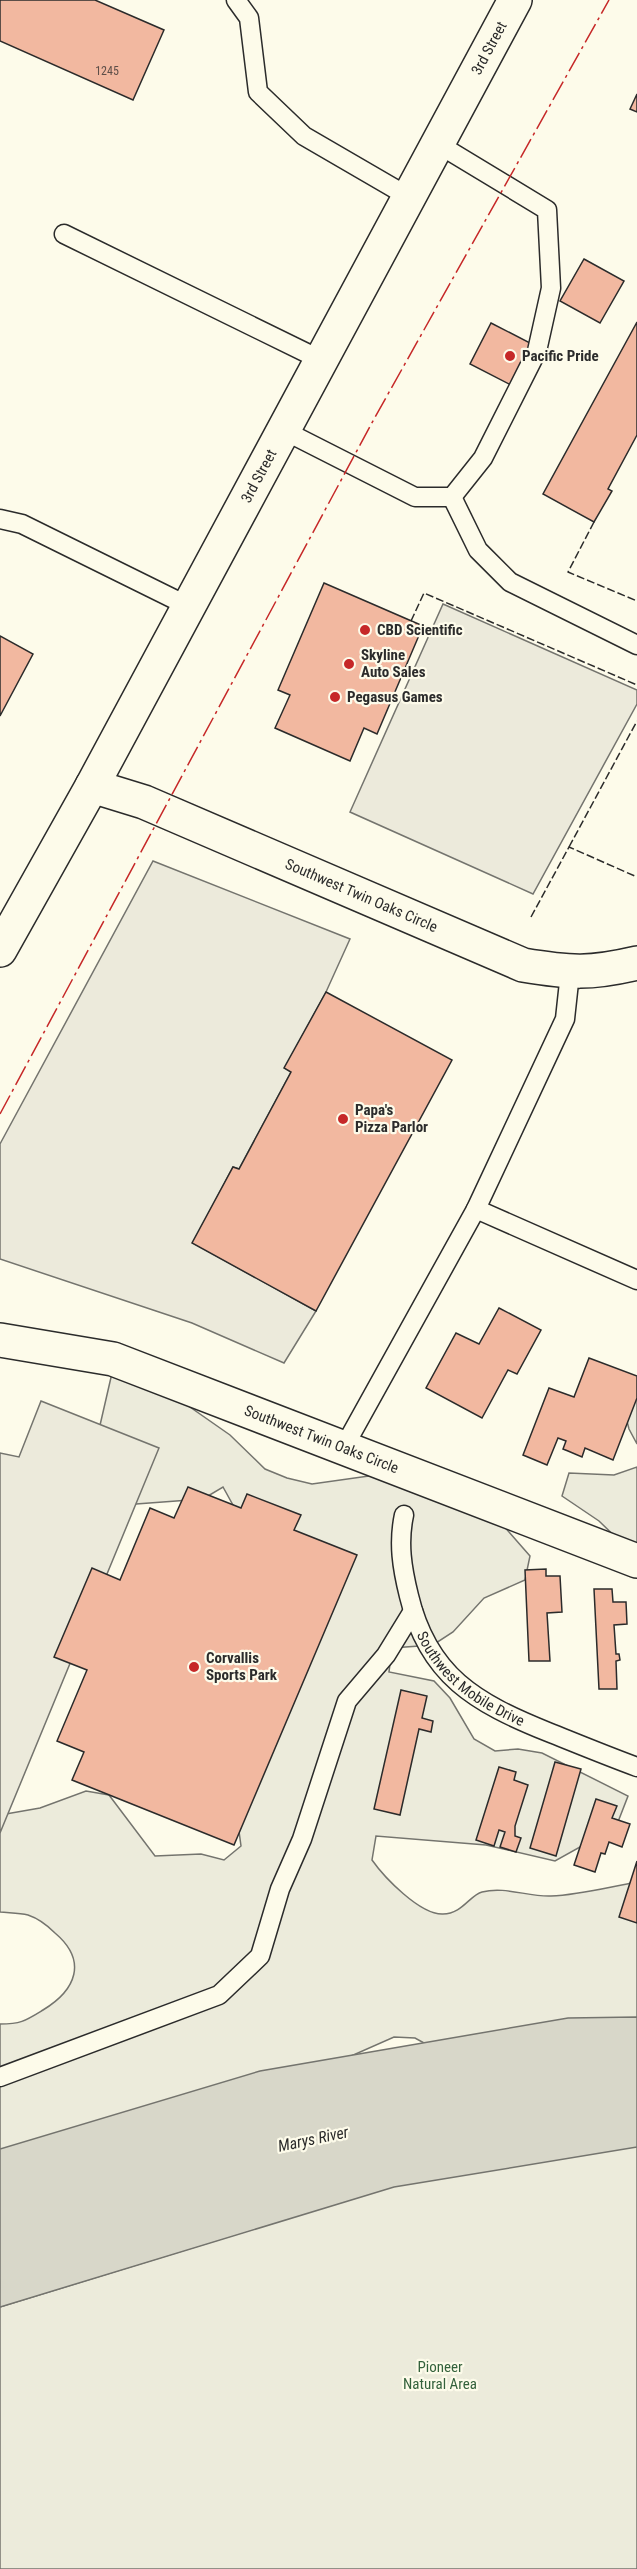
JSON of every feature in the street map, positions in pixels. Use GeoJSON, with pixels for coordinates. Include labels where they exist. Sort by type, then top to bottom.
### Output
{"type":"FeatureCollection","features":[{"type":"Feature","properties":{"kind":"main road","name":"3rd Street"},"geometry":{"type":"LineString","coordinates":[[0,950],[92,786],[515,0]]}},
{"type":"Feature","properties":{"kind":"main road","name":"Southwest Twin Oaks Circle"},"geometry":{"type":"LineString","coordinates":[[92,786],[144,802],[523,965],[570,973],[602,971],[637,963]]}},
{"type":"Feature","properties":{"kind":"main road","name":"Southwest Twin Oaks Circle"},"geometry":{"type":"LineString","coordinates":[[0,1340],[113,1359],[637,1561]]}},
{"type":"Feature","properties":{"kind":"lane"},"geometry":{"type":"LineString","coordinates":[[237,0],[249,18],[258,92],[304,136],[409,197]]}},
{"type":"Feature","properties":{"kind":"lane"},"geometry":{"type":"LineString","coordinates":[[438,144],[547,210],[551,288],[537,351],[483,458],[452,497]]}},
{"type":"Feature","properties":{"kind":"lane"},"geometry":{"type":"LineString","coordinates":[[64,234],[321,360]]}},
{"type":"Feature","properties":{"kind":"lane"},"geometry":{"type":"LineString","coordinates":[[283,430],[415,497],[452,497]]}},
{"type":"Feature","properties":{"kind":"lane"},"geometry":{"type":"LineString","coordinates":[[452,497],[478,550],[510,582],[637,645]]}},
{"type":"Feature","properties":{"kind":"lane"},"geometry":{"type":"LineString","coordinates":[[0,519],[22,524],[188,606]]}},
{"type":"Feature","properties":{"kind":"lane"},"geometry":{"type":"LineString","coordinates":[[344,1447],[476,1209],[564,1019],[570,973]]}},
{"type":"Feature","properties":{"kind":"lane"},"geometry":{"type":"LineString","coordinates":[[476,1209],[637,1280]]}},
{"type":"Feature","properties":{"kind":"lane","name":"Southwest Mobile Drive"},"geometry":{"type":"LineString","coordinates":[[404,1515],[400,1558],[412,1611],[422,1638],[438,1664],[460,1687],[499,1713],[637,1767]]}},
{"type":"Feature","properties":{"kind":"lane"},"geometry":{"type":"LineString","coordinates":[[0,2077],[219,1995],[260,1956],[280,1889],[302,1839],[347,1701],[386,1655],[412,1611]]}},
{"type":"Feature","properties":{"kind":"green space"},"geometry":{"type":"Polygon","coordinates":[[[112,1373],[154,1382],[230,1435],[265,1469],[287,1478],[312,1484],[383,1474],[487,1507],[530,1556],[525,1580],[484,1598],[453,1632],[433,1645],[392,1648],[389,1672],[434,1681],[450,1698],[474,1739],[495,1751],[518,1749],[542,1753],[628,1796],[616,1827],[555,1861],[486,1845],[376,1836],[372,1860],[403,1894],[434,1913],[443,1914],[461,1908],[478,1894],[491,1890],[551,1896],[637,1882],[637,2053],[435,2049],[415,2038],[394,2037],[222,2113],[0,2154],[0,2024],[23,2021],[54,2002],[70,1984],[74,1974],[74,1964],[72,1954],[65,1944],[42,1922],[28,1915],[0,1912],[0,1815],[40,1808],[86,1791],[109,1795],[155,1856],[201,1854],[224,1860],[241,1846],[238,1824],[271,1574],[223,1487],[203,1499],[136,1504],[115,1513],[95,1447],[112,1373]]]}},
{"type":"Feature","properties":{"kind":"green space"},"geometry":{"type":"Polygon","coordinates":[[[637,1398],[637,1444],[629,1429],[623,1406],[637,1398]]]}},
{"type":"Feature","properties":{"kind":"green space"},"geometry":{"type":"Polygon","coordinates":[[[637,1467],[637,1554],[631,1552],[599,1521],[562,1496],[569,1473],[614,1475],[637,1467]]]}},
{"type":"Feature","properties":{"kind":"green space","name":"Pioneer Natural Area"},"geometry":{"type":"Polygon","coordinates":[[[637,2111],[637,2569],[0,2569],[0,2307],[637,2111]]]}},
{"type":"Feature","properties":{"kind":"shaded area"},"geometry":{"type":"Polygon","coordinates":[[[443,604],[637,690],[637,704],[533,894],[350,812],[443,604]]]}},
{"type":"Feature","properties":{"kind":"shaded area"},"geometry":{"type":"Polygon","coordinates":[[[153,861],[350,939],[326,992],[285,1068],[291,1072],[239,1169],[233,1167],[193,1243],[316,1311],[284,1363],[192,1323],[0,1259],[0,1144],[153,861]]]}},
{"type":"Feature","properties":{"kind":"shaded area"},"geometry":{"type":"Polygon","coordinates":[[[41,1401],[159,1448],[0,1833],[0,1453],[19,1457],[41,1401]]]}},
{"type":"Feature","properties":{"kind":"water","name":"Marys River"},"geometry":{"type":"Polygon","coordinates":[[[637,2017],[637,2147],[394,2187],[0,2307],[0,2149],[260,2071],[568,2018],[637,2017]]]}},
{"type":"Feature","properties":{"kind":"building"},"geometry":{"type":"Polygon","coordinates":[[[0,0],[95,0],[164,30],[133,100],[0,41],[0,0]]]}},
{"type":"Feature","properties":{"kind":"building"},"geometry":{"type":"Polygon","coordinates":[[[637,94],[637,112],[630,109],[637,94]]]}},
{"type":"Feature","properties":{"kind":"building"},"geometry":{"type":"Polygon","coordinates":[[[584,259],[624,281],[600,323],[560,301],[584,259]]]}},
{"type":"Feature","properties":{"kind":"building"},"geometry":{"type":"Polygon","coordinates":[[[637,322],[637,435],[608,489],[612,491],[594,522],[543,494],[637,322]]]}},
{"type":"Feature","properties":{"kind":"building"},"geometry":{"type":"Polygon","coordinates":[[[491,323],[532,344],[511,385],[470,364],[491,323]]]}},
{"type":"Feature","properties":{"kind":"building"},"geometry":{"type":"Polygon","coordinates":[[[324,583],[423,626],[377,734],[364,728],[350,761],[275,728],[290,695],[278,690],[324,583]]]}},
{"type":"Feature","properties":{"kind":"building"},"geometry":{"type":"Polygon","coordinates":[[[0,636],[33,654],[0,716],[0,636]]]}},
{"type":"Feature","properties":{"kind":"building","name":"Papa's Pizza Parlor"},"geometry":{"type":"Polygon","coordinates":[[[326,992],[452,1060],[316,1311],[192,1243],[233,1167],[239,1169],[291,1072],[284,1068],[326,992]]]}},
{"type":"Feature","properties":{"kind":"building"},"geometry":{"type":"Polygon","coordinates":[[[499,1308],[541,1330],[517,1374],[508,1370],[482,1418],[426,1388],[456,1333],[479,1344],[499,1308]]]}},
{"type":"Feature","properties":{"kind":"building"},"geometry":{"type":"Polygon","coordinates":[[[589,1358],[637,1376],[637,1398],[613,1460],[585,1448],[582,1457],[563,1449],[566,1441],[558,1438],[547,1465],[523,1455],[549,1388],[574,1397],[589,1358]]]}},
{"type":"Feature","properties":{"kind":"building","name":"Corvallis Sports Park"},"geometry":{"type":"Polygon","coordinates":[[[188,1487],[241,1508],[247,1494],[301,1515],[294,1530],[357,1555],[234,1845],[72,1780],[84,1752],[57,1741],[87,1670],[54,1657],[92,1568],[120,1580],[150,1508],[174,1518],[188,1487]]]}},
{"type":"Feature","properties":{"kind":"building"},"geometry":{"type":"Polygon","coordinates":[[[546,1569],[546,1576],[560,1576],[562,1612],[547,1613],[550,1661],[529,1661],[525,1570],[546,1569]]]}},
{"type":"Feature","properties":{"kind":"building"},"geometry":{"type":"Polygon","coordinates":[[[594,1589],[612,1589],[613,1602],[626,1602],[627,1624],[614,1625],[616,1654],[619,1654],[620,1660],[616,1661],[617,1689],[599,1689],[594,1589]]]}},
{"type":"Feature","properties":{"kind":"building"},"geometry":{"type":"Polygon","coordinates":[[[401,1690],[427,1696],[422,1718],[433,1721],[431,1732],[419,1729],[400,1815],[374,1809],[401,1690]]]}},
{"type":"Feature","properties":{"kind":"building"},"geometry":{"type":"Polygon","coordinates":[[[555,1762],[581,1769],[556,1856],[530,1848],[555,1762]]]}},
{"type":"Feature","properties":{"kind":"building"},"geometry":{"type":"Polygon","coordinates":[[[499,1767],[516,1772],[514,1780],[528,1785],[515,1826],[515,1836],[521,1838],[516,1852],[500,1847],[505,1832],[499,1830],[494,1846],[476,1840],[499,1767]]]}},
{"type":"Feature","properties":{"kind":"building"},"geometry":{"type":"Polygon","coordinates":[[[596,1799],[617,1806],[612,1818],[630,1824],[622,1847],[609,1842],[605,1854],[601,1853],[595,1872],[574,1865],[596,1799]]]}},
{"type":"Feature","properties":{"kind":"building"},"geometry":{"type":"Polygon","coordinates":[[[637,1861],[637,1923],[619,1917],[637,1861]]]}},
{"type":"Feature","properties":{"kind":"fence"},"geometry":{"type":"LineString","coordinates":[[594,522],[568,572],[637,601]]}},
{"type":"Feature","properties":{"kind":"fence"},"geometry":{"type":"LineString","coordinates":[[411,621],[424,593],[637,685]]}},
{"type":"Feature","properties":{"kind":"fence"},"geometry":{"type":"LineString","coordinates":[[569,847],[637,721]]}},
{"type":"Feature","properties":{"kind":"fence"},"geometry":{"type":"LineString","coordinates":[[531,917],[569,847],[637,877]]}},
{"type":"Feature","properties":{"kind":"power"},"geometry":{"type":"LineString","coordinates":[[0,1114],[374,419],[609,0]]}},
{"type":"Feature","properties":{"kind":"place","name":"Pacific Pride"},"geometry":{"type":"Point","coordinates":[510,356]}},
{"type":"Feature","properties":{"kind":"place","name":"CBD Scientific"},"geometry":{"type":"Point","coordinates":[365,630]}},
{"type":"Feature","properties":{"kind":"place","name":"Skyline Auto Sales"},"geometry":{"type":"Point","coordinates":[349,664]}},
{"type":"Feature","properties":{"kind":"place","name":"Pegasus Games"},"geometry":{"type":"Point","coordinates":[335,697]}},
{"type":"Feature","properties":{"kind":"place","name":"Papa's Pizza Parlor"},"geometry":{"type":"Point","coordinates":[343,1119]}},
{"type":"Feature","properties":{"kind":"place","name":"Corvallis Sports Park"},"geometry":{"type":"Point","coordinates":[194,1667]}}]}
